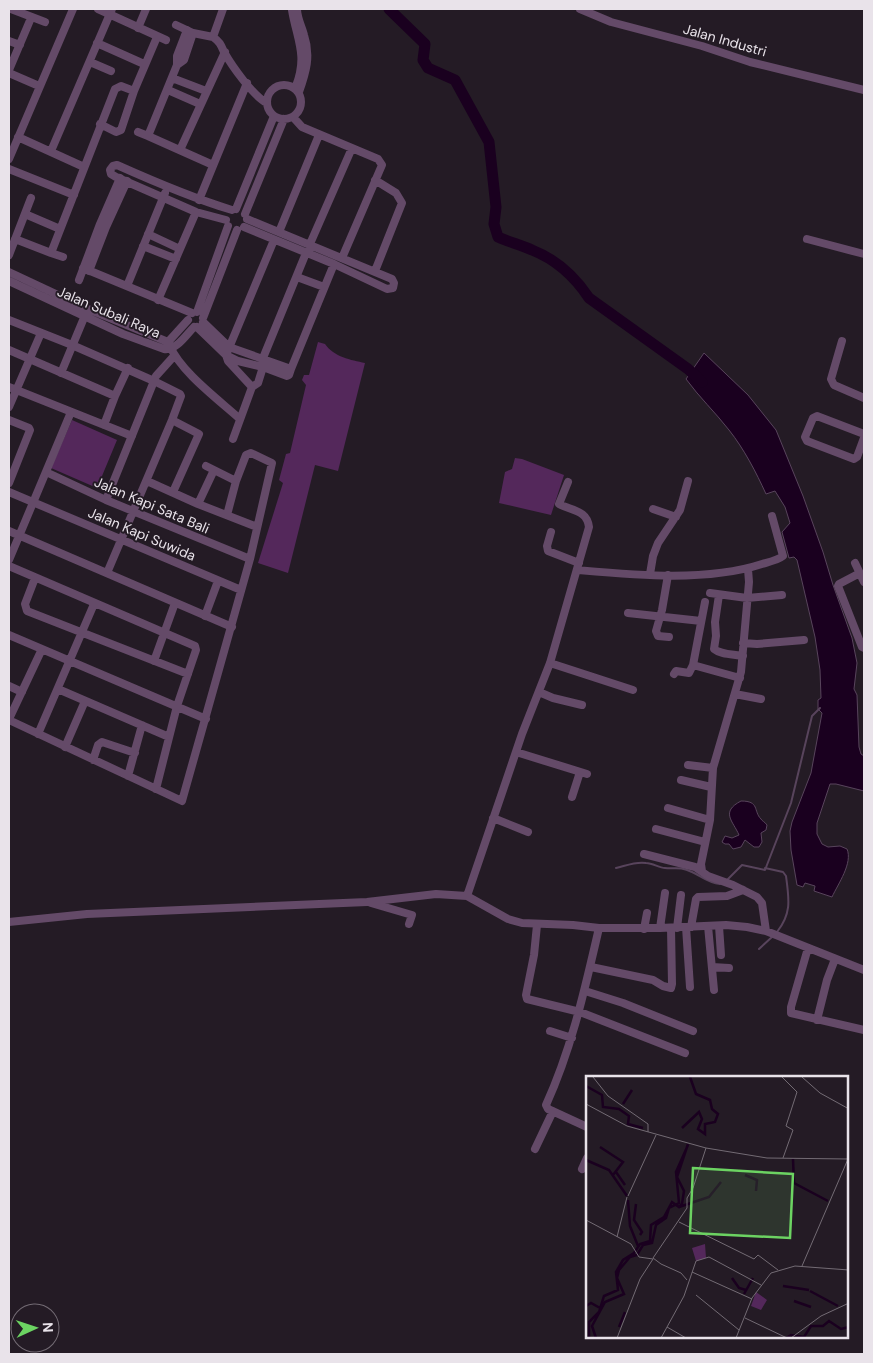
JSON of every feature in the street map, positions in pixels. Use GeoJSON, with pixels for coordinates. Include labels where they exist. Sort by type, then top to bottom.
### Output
{"type":"FeatureCollection","features":[{"type":"Feature","properties":{"kind":"street"},"geometry":{"type":"LineString","coordinates":[[11,9],[44,22]]}},
{"type":"Feature","properties":{"kind":"street"},"geometry":{"type":"LineString","coordinates":[[9,159],[73,9]]}},
{"type":"Feature","properties":{"kind":"street"},"geometry":{"type":"LineString","coordinates":[[98,9],[111,12],[138,28],[166,40]]}},
{"type":"Feature","properties":{"kind":"street"},"geometry":{"type":"LineString","coordinates":[[138,28],[146,9]]}},
{"type":"Feature","properties":{"kind":"street"},"geometry":{"type":"LineString","coordinates":[[213,37],[224,9]]}},
{"type":"Feature","properties":{"kind":"street"},"geometry":{"type":"LineString","coordinates":[[199,324],[288,118],[297,114],[302,103],[297,90],[302,67],[302,49],[292,9]]}},
{"type":"Feature","properties":{"kind":"street"},"geometry":{"type":"LineString","coordinates":[[297,9],[307,48],[308,61],[307,72],[297,90]]}},
{"type":"Feature","properties":{"kind":"street","name":"Jalan Industri"},"geometry":{"type":"LineString","coordinates":[[580,9],[611,22],[702,46],[750,62],[864,90]]}},
{"type":"Feature","properties":{"kind":"street"},"geometry":{"type":"LineString","coordinates":[[51,152],[111,12]]}},
{"type":"Feature","properties":{"kind":"street"},"geometry":{"type":"LineString","coordinates":[[31,18],[9,72],[40,86]]}},
{"type":"Feature","properties":{"kind":"street"},"geometry":{"type":"LineString","coordinates":[[176,25],[213,37],[220,42],[224,52],[258,98],[267,104]]}},
{"type":"Feature","properties":{"kind":"street"},"geometry":{"type":"LineString","coordinates":[[148,136],[168,90],[177,65],[177,56],[190,31]]}},
{"type":"Feature","properties":{"kind":"street"},"geometry":{"type":"LineString","coordinates":[[100,124],[116,132],[121,130],[144,64],[157,37]]}},
{"type":"Feature","properties":{"kind":"street"},"geometry":{"type":"LineString","coordinates":[[9,41],[20,46]]}},
{"type":"Feature","properties":{"kind":"street"},"geometry":{"type":"LineString","coordinates":[[97,44],[144,64]]}},
{"type":"Feature","properties":{"kind":"street"},"geometry":{"type":"LineString","coordinates":[[180,150],[224,52]]}},
{"type":"Feature","properties":{"kind":"street"},"geometry":{"type":"LineString","coordinates":[[90,62],[111,71]]}},
{"type":"Feature","properties":{"kind":"street"},"geometry":{"type":"LineString","coordinates":[[172,78],[206,91]]}},
{"type":"Feature","properties":{"kind":"street"},"geometry":{"type":"LineString","coordinates":[[199,200],[247,83]]}},
{"type":"Feature","properties":{"kind":"street"},"geometry":{"type":"LineString","coordinates":[[297,90],[289,85],[278,85],[269,93],[267,104],[270,113],[274,116],[288,118],[302,127],[378,159],[382,165],[342,258]]}},
{"type":"Feature","properties":{"kind":"street"},"geometry":{"type":"LineString","coordinates":[[50,253],[100,124],[118,86],[134,91]]}},
{"type":"Feature","properties":{"kind":"street"},"geometry":{"type":"LineString","coordinates":[[168,90],[200,104]]}},
{"type":"Feature","properties":{"kind":"street"},"geometry":{"type":"LineString","coordinates":[[274,116],[234,209],[227,214],[227,223],[212,274],[189,324],[199,324],[238,360],[286,376],[334,264]]}},
{"type":"Feature","properties":{"kind":"street"},"geometry":{"type":"LineString","coordinates":[[138,132],[213,165]]}},
{"type":"Feature","properties":{"kind":"street"},"geometry":{"type":"LineString","coordinates":[[278,232],[319,134]]}},
{"type":"Feature","properties":{"kind":"street"},"geometry":{"type":"LineString","coordinates":[[18,137],[84,167]]}},
{"type":"Feature","properties":{"kind":"street"},"geometry":{"type":"LineString","coordinates":[[263,358],[352,148]]}},
{"type":"Feature","properties":{"kind":"street"},"geometry":{"type":"LineString","coordinates":[[199,200],[117,165],[110,170],[112,174],[196,212],[227,223],[243,223],[278,232],[375,271],[392,279],[394,283],[393,288],[387,289],[334,264],[274,240],[243,223],[234,209],[199,200]]}},
{"type":"Feature","properties":{"kind":"street"},"geometry":{"type":"LineString","coordinates":[[9,169],[74,195]]}},
{"type":"Feature","properties":{"kind":"street"},"geometry":{"type":"LineString","coordinates":[[79,280],[86,270],[103,225],[124,179]]}},
{"type":"Feature","properties":{"kind":"street"},"geometry":{"type":"LineString","coordinates":[[375,180],[396,193],[402,202],[375,271]]}},
{"type":"Feature","properties":{"kind":"street"},"geometry":{"type":"LineString","coordinates":[[127,286],[168,188]]}},
{"type":"Feature","properties":{"kind":"street"},"geometry":{"type":"LineString","coordinates":[[9,255],[32,198]]}},
{"type":"Feature","properties":{"kind":"street"},"geometry":{"type":"LineString","coordinates":[[158,300],[196,212]]}},
{"type":"Feature","properties":{"kind":"street"},"geometry":{"type":"LineString","coordinates":[[25,214],[60,229]]}},
{"type":"Feature","properties":{"kind":"street"},"geometry":{"type":"LineString","coordinates":[[148,234],[180,249]]}},
{"type":"Feature","properties":{"kind":"street"},"geometry":{"type":"LineString","coordinates":[[15,239],[63,257]]}},
{"type":"Feature","properties":{"kind":"street"},"geometry":{"type":"LineString","coordinates":[[807,239],[864,254]]}},
{"type":"Feature","properties":{"kind":"street"},"geometry":{"type":"LineString","coordinates":[[252,387],[228,361],[228,351],[274,240]]}},
{"type":"Feature","properties":{"kind":"street"},"geometry":{"type":"LineString","coordinates":[[143,246],[176,259]]}},
{"type":"Feature","properties":{"kind":"street"},"geometry":{"type":"LineString","coordinates":[[86,270],[192,315],[201,314],[199,324]]}},
{"type":"Feature","properties":{"kind":"street","name":"Jalan Subali Raya"},"geometry":{"type":"LineString","coordinates":[[9,272],[123,334],[164,350],[171,349],[199,324]]}},
{"type":"Feature","properties":{"kind":"street"},"geometry":{"type":"LineString","coordinates":[[212,274],[220,277]]}},
{"type":"Feature","properties":{"kind":"street"},"geometry":{"type":"LineString","coordinates":[[296,277],[324,287]]}},
{"type":"Feature","properties":{"kind":"street","name":"Jalan Subali Raya"},"geometry":{"type":"LineString","coordinates":[[9,281],[87,313],[126,325],[171,349]]}},
{"type":"Feature","properties":{"kind":"street"},"geometry":{"type":"LineString","coordinates":[[61,373],[87,313]]}},
{"type":"Feature","properties":{"kind":"street","name":"Jalan Subali Raya"},"geometry":{"type":"LineString","coordinates":[[171,349],[192,315]]}},
{"type":"Feature","properties":{"kind":"street"},"geometry":{"type":"LineString","coordinates":[[9,320],[155,378],[181,395],[147,481],[120,539],[107,573]]}},
{"type":"Feature","properties":{"kind":"street"},"geometry":{"type":"LineString","coordinates":[[123,334],[126,325]]}},
{"type":"Feature","properties":{"kind":"street"},"geometry":{"type":"LineString","coordinates":[[9,407],[12,388],[29,359],[41,333]]}},
{"type":"Feature","properties":{"kind":"street"},"geometry":{"type":"LineString","coordinates":[[842,341],[831,379],[832,383],[864,398]]}},
{"type":"Feature","properties":{"kind":"street"},"geometry":{"type":"LineString","coordinates":[[106,500],[155,378],[171,349],[185,369],[240,419]]}},
{"type":"Feature","properties":{"kind":"street"},"geometry":{"type":"LineString","coordinates":[[9,350],[114,396]]}},
{"type":"Feature","properties":{"kind":"street"},"geometry":{"type":"LineString","coordinates":[[228,351],[263,358],[290,369]]}},
{"type":"Feature","properties":{"kind":"street"},"geometry":{"type":"LineString","coordinates":[[233,439],[252,387],[258,383],[263,367]]}},
{"type":"Feature","properties":{"kind":"street"},"geometry":{"type":"LineString","coordinates":[[104,425],[114,396],[128,368]]}},
{"type":"Feature","properties":{"kind":"street"},"geometry":{"type":"LineString","coordinates":[[12,388],[132,436]]}},
{"type":"Feature","properties":{"kind":"street"},"geometry":{"type":"LineString","coordinates":[[9,560],[71,412]]}},
{"type":"Feature","properties":{"kind":"street"},"geometry":{"type":"LineString","coordinates":[[817,416],[864,436],[857,457],[853,459],[807,441],[804,438],[813,418],[817,416]]}},
{"type":"Feature","properties":{"kind":"street"},"geometry":{"type":"LineString","coordinates":[[9,420],[26,426],[30,430],[9,483]]}},
{"type":"Feature","properties":{"kind":"street"},"geometry":{"type":"LineString","coordinates":[[172,420],[199,434],[172,492]]}},
{"type":"Feature","properties":{"kind":"street"},"geometry":{"type":"LineString","coordinates":[[42,649],[9,720],[182,801],[232,627],[272,463],[251,453],[245,457],[226,515]]}},
{"type":"Feature","properties":{"kind":"street"},"geometry":{"type":"LineString","coordinates":[[206,466],[236,480]]}},
{"type":"Feature","properties":{"kind":"street"},"geometry":{"type":"LineString","coordinates":[[198,504],[214,470]]}},
{"type":"Feature","properties":{"kind":"street","name":"Jalan Kapi Sata Bali"},"geometry":{"type":"LineString","coordinates":[[46,472],[106,500],[250,559]]}},
{"type":"Feature","properties":{"kind":"street"},"geometry":{"type":"LineString","coordinates":[[147,481],[198,504],[257,527]]}},
{"type":"Feature","properties":{"kind":"street"},"geometry":{"type":"LineString","coordinates":[[650,574],[653,556],[658,543],[683,502],[688,481]]}},
{"type":"Feature","properties":{"kind":"street"},"geometry":{"type":"LineString","coordinates":[[467,896],[516,752],[550,663],[589,527],[584,514],[559,504],[568,482]]}},
{"type":"Feature","properties":{"kind":"street","name":"Jalan Kapi Suwida"},"geometry":{"type":"LineString","coordinates":[[9,492],[241,590]]}},
{"type":"Feature","properties":{"kind":"street"},"geometry":{"type":"LineString","coordinates":[[653,509],[676,516]]}},
{"type":"Feature","properties":{"kind":"street"},"geometry":{"type":"LineString","coordinates":[[551,532],[547,546],[548,551],[578,567],[668,575],[714,574],[748,569],[784,556],[772,516]]}},
{"type":"Feature","properties":{"kind":"street"},"geometry":{"type":"LineString","coordinates":[[9,532],[232,627]]}},
{"type":"Feature","properties":{"kind":"street"},"geometry":{"type":"LineString","coordinates":[[855,563],[864,582]]}},
{"type":"Feature","properties":{"kind":"street"},"geometry":{"type":"LineString","coordinates":[[9,566],[195,646],[196,650],[177,706],[156,789]]}},
{"type":"Feature","properties":{"kind":"street"},"geometry":{"type":"LineString","coordinates":[[702,871],[701,864],[710,820],[712,768],[740,678],[748,569]]}},
{"type":"Feature","properties":{"kind":"street"},"geometry":{"type":"LineString","coordinates":[[860,573],[838,586],[864,648]]}},
{"type":"Feature","properties":{"kind":"street"},"geometry":{"type":"LineString","coordinates":[[668,575],[656,634],[669,637]]}},
{"type":"Feature","properties":{"kind":"street"},"geometry":{"type":"LineString","coordinates":[[35,578],[25,604],[27,611],[188,674]]}},
{"type":"Feature","properties":{"kind":"street"},"geometry":{"type":"LineString","coordinates":[[205,616],[218,581]]}},
{"type":"Feature","properties":{"kind":"street"},"geometry":{"type":"LineString","coordinates":[[710,594],[747,598],[782,595]]}},
{"type":"Feature","properties":{"kind":"street"},"geometry":{"type":"LineString","coordinates":[[719,595],[714,649],[716,652],[743,656]]}},
{"type":"Feature","properties":{"kind":"street"},"geometry":{"type":"LineString","coordinates":[[674,674],[676,671],[689,673],[693,665],[705,602]]}},
{"type":"Feature","properties":{"kind":"street"},"geometry":{"type":"LineString","coordinates":[[154,661],[175,603]]}},
{"type":"Feature","properties":{"kind":"street"},"geometry":{"type":"LineString","coordinates":[[38,734],[94,604]]}},
{"type":"Feature","properties":{"kind":"street"},"geometry":{"type":"LineString","coordinates":[[628,613],[701,621]]}},
{"type":"Feature","properties":{"kind":"street"},"geometry":{"type":"LineString","coordinates":[[9,634],[206,719]]}},
{"type":"Feature","properties":{"kind":"street"},"geometry":{"type":"LineString","coordinates":[[743,642],[757,644],[804,640]]}},
{"type":"Feature","properties":{"kind":"street"},"geometry":{"type":"LineString","coordinates":[[550,663],[633,690]]}},
{"type":"Feature","properties":{"kind":"street"},"geometry":{"type":"LineString","coordinates":[[693,665],[740,678]]}},
{"type":"Feature","properties":{"kind":"street"},"geometry":{"type":"LineString","coordinates":[[9,686],[22,692]]}},
{"type":"Feature","properties":{"kind":"street"},"geometry":{"type":"LineString","coordinates":[[58,689],[169,736]]}},
{"type":"Feature","properties":{"kind":"street"},"geometry":{"type":"LineString","coordinates":[[539,692],[553,698],[582,705]]}},
{"type":"Feature","properties":{"kind":"street"},"geometry":{"type":"LineString","coordinates":[[735,694],[761,699]]}},
{"type":"Feature","properties":{"kind":"street"},"geometry":{"type":"LineString","coordinates":[[66,747],[85,701]]}},
{"type":"Feature","properties":{"kind":"street"},"geometry":{"type":"LineString","coordinates":[[128,776],[142,725]]}},
{"type":"Feature","properties":{"kind":"street"},"geometry":{"type":"LineString","coordinates":[[93,760],[98,745],[102,742],[135,753]]}},
{"type":"Feature","properties":{"kind":"street"},"geometry":{"type":"LineString","coordinates":[[516,752],[583,773],[572,797]]}},
{"type":"Feature","properties":{"kind":"street"},"geometry":{"type":"LineString","coordinates":[[688,765],[712,768]]}},
{"type":"Feature","properties":{"kind":"street"},"geometry":{"type":"LineString","coordinates":[[681,780],[711,786]]}},
{"type":"Feature","properties":{"kind":"street"},"geometry":{"type":"LineString","coordinates":[[668,808],[710,820]]}},
{"type":"Feature","properties":{"kind":"street"},"geometry":{"type":"LineString","coordinates":[[493,818],[528,832]]}},
{"type":"Feature","properties":{"kind":"street"},"geometry":{"type":"LineString","coordinates":[[656,829],[705,842]]}},
{"type":"Feature","properties":{"kind":"street"},"geometry":{"type":"LineString","coordinates":[[644,854],[695,867],[708,876],[725,881],[761,900],[771,934]]}},
{"type":"Feature","properties":{"kind":"street"},"geometry":{"type":"LineString","coordinates":[[690,987],[689,927],[696,899],[698,897],[727,896],[743,890]]}},
{"type":"Feature","properties":{"kind":"street"},"geometry":{"type":"LineString","coordinates":[[660,928],[665,892]]}},
{"type":"Feature","properties":{"kind":"street"},"geometry":{"type":"LineString","coordinates":[[9,922],[87,914],[367,902],[439,894],[467,896],[515,922],[534,924],[644,929],[735,925],[771,934],[864,970]]}},
{"type":"Feature","properties":{"kind":"street"},"geometry":{"type":"LineString","coordinates":[[591,967],[653,980],[671,988],[674,928],[681,895]]}},
{"type":"Feature","properties":{"kind":"street"},"geometry":{"type":"LineString","coordinates":[[367,902],[412,915]]}},
{"type":"Feature","properties":{"kind":"street"},"geometry":{"type":"LineString","coordinates":[[664,903],[680,905]]}},
{"type":"Feature","properties":{"kind":"street"},"geometry":{"type":"LineString","coordinates":[[409,924],[415,906]]}},
{"type":"Feature","properties":{"kind":"street"},"geometry":{"type":"LineString","coordinates":[[644,929],[646,913]]}},
{"type":"Feature","properties":{"kind":"street"},"geometry":{"type":"LineString","coordinates":[[534,924],[534,955],[526,995],[527,999],[580,1012],[686,1054]]}},
{"type":"Feature","properties":{"kind":"street"},"geometry":{"type":"LineString","coordinates":[[708,926],[714,990]]}},
{"type":"Feature","properties":{"kind":"street"},"geometry":{"type":"LineString","coordinates":[[719,926],[721,955]]}},
{"type":"Feature","properties":{"kind":"street"},"geometry":{"type":"LineString","coordinates":[[586,1127],[548,1109],[546,1104],[572,1038],[580,1012],[599,928]]}},
{"type":"Feature","properties":{"kind":"street"},"geometry":{"type":"LineString","coordinates":[[808,948],[790,1011],[794,1015],[864,1030]]}},
{"type":"Feature","properties":{"kind":"street"},"geometry":{"type":"LineString","coordinates":[[818,1020],[827,980],[835,959]]}},
{"type":"Feature","properties":{"kind":"street"},"geometry":{"type":"LineString","coordinates":[[712,967],[729,968]]}},
{"type":"Feature","properties":{"kind":"street"},"geometry":{"type":"LineString","coordinates":[[585,991],[623,1003],[693,1032]]}},
{"type":"Feature","properties":{"kind":"street"},"geometry":{"type":"LineString","coordinates":[[550,1031],[572,1038]]}},
{"type":"Feature","properties":{"kind":"street"},"geometry":{"type":"LineString","coordinates":[[535,1149],[553,1111]]}},
{"type":"Feature","properties":{"kind":"street"},"geometry":{"type":"LineString","coordinates":[[582,1169],[586,1160]]}},
{"type":"Feature","properties":{"kind":"shaded area"},"geometry":{"type":"Polygon","coordinates":[[[318,342],[325,344],[338,355],[365,363],[338,471],[315,465],[288,573],[258,563],[283,483],[279,480],[286,454],[290,453],[306,385],[302,380],[304,375],[309,375],[318,342]]]}},
{"type":"Feature","properties":{"kind":"shaded area"},"geometry":{"type":"Polygon","coordinates":[[[704,353],[748,395],[776,430],[803,496],[852,638],[857,663],[854,689],[857,695],[859,747],[861,754],[864,756],[864,791],[830,784],[817,823],[817,834],[822,844],[828,847],[840,846],[847,849],[848,861],[832,897],[814,891],[815,886],[805,883],[803,887],[797,885],[791,850],[790,831],[792,822],[811,773],[822,713],[818,709],[818,700],[821,698],[820,670],[815,637],[797,560],[794,557],[789,558],[782,532],[790,523],[785,507],[775,491],[766,494],[734,437],[686,379],[704,353]]]}},
{"type":"Feature","properties":{"kind":"shaded area"},"geometry":{"type":"Polygon","coordinates":[[[72,420],[117,440],[97,488],[51,468],[72,420]]]}},
{"type":"Feature","properties":{"kind":"shaded area"},"geometry":{"type":"Polygon","coordinates":[[[515,458],[564,475],[551,515],[499,503],[505,472],[512,469],[515,458]]]}},
{"type":"Feature","properties":{"kind":"shaded area"},"geometry":{"type":"Polygon","coordinates":[[[741,801],[747,801],[754,805],[761,820],[767,825],[766,830],[761,833],[762,842],[759,847],[754,847],[745,840],[741,847],[733,849],[729,844],[722,842],[725,836],[732,838],[739,835],[731,821],[730,813],[731,809],[741,801]]]}},
{"type":"Feature","properties":{"kind":"waterway"},"geometry":{"type":"LineString","coordinates":[[389,9],[425,44],[423,60],[428,68],[455,80],[489,142],[496,207],[494,224],[498,237],[549,258],[571,276],[589,298],[688,369],[702,382]]}},
{"type":"Feature","properties":{"kind":"waterway"},"geometry":{"type":"LineString","coordinates":[[726,881],[742,865],[765,870],[791,803],[812,716],[820,708]]}},
{"type":"Feature","properties":{"kind":"waterway"},"geometry":{"type":"LineString","coordinates":[[616,868],[634,863],[649,863],[663,868],[684,869],[708,881],[720,884]]}},
{"type":"Feature","properties":{"kind":"waterway"},"geometry":{"type":"LineString","coordinates":[[765,868],[783,872],[786,876],[788,906],[785,918],[777,932]]}},
{"type":"Feature","properties":{"kind":"waterway"},"geometry":{"type":"LineString","coordinates":[[759,949],[772,937]]}}]}
